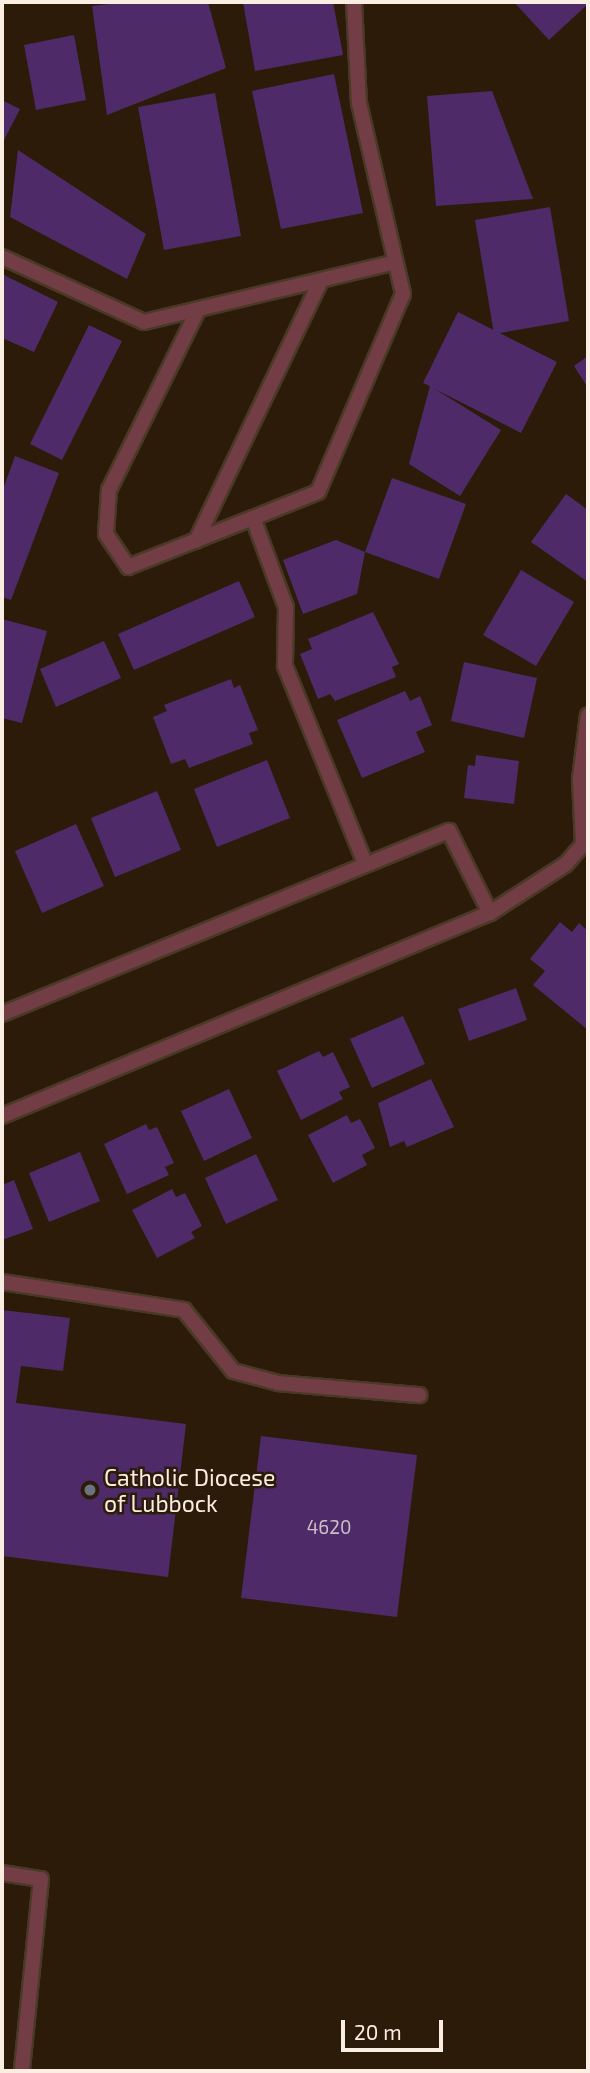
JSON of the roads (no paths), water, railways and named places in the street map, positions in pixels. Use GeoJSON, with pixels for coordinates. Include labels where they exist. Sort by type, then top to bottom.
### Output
{"type":"FeatureCollection","features":[{"type":"Feature","properties":{"kind":"lane"},"geometry":{"type":"LineString","coordinates":[[198,310],[108,490],[106,534],[128,567],[318,492],[402,294],[359,103],[354,2]]}},
{"type":"Feature","properties":{"kind":"lane"},"geometry":{"type":"LineString","coordinates":[[2,257],[144,322],[395,262]]}},
{"type":"Feature","properties":{"kind":"lane"},"geometry":{"type":"LineString","coordinates":[[196,541],[321,280]]}},
{"type":"Feature","properties":{"kind":"lane"},"geometry":{"type":"LineString","coordinates":[[253,518],[286,607],[285,666],[365,863]]}},
{"type":"Feature","properties":{"kind":"lane"},"geometry":{"type":"LineString","coordinates":[[2,1116],[490,913],[566,864],[586,842],[580,779],[588,715]]}},
{"type":"Feature","properties":{"kind":"lane"},"geometry":{"type":"LineString","coordinates":[[2,1014],[365,863],[449,831],[490,913]]}},
{"type":"Feature","properties":{"kind":"lane"},"geometry":{"type":"LineString","coordinates":[[2,1282],[184,1310],[233,1371],[278,1383],[419,1395]]}},
{"type":"Feature","properties":{"kind":"lane"},"geometry":{"type":"LineString","coordinates":[[2,1873],[41,1879],[22,2071]]}},
{"type":"Feature","properties":{"kind":"place","name":"Catholic Diocese of Lubbock"},"geometry":{"type":"Point","coordinates":[90,1490]}}]}
